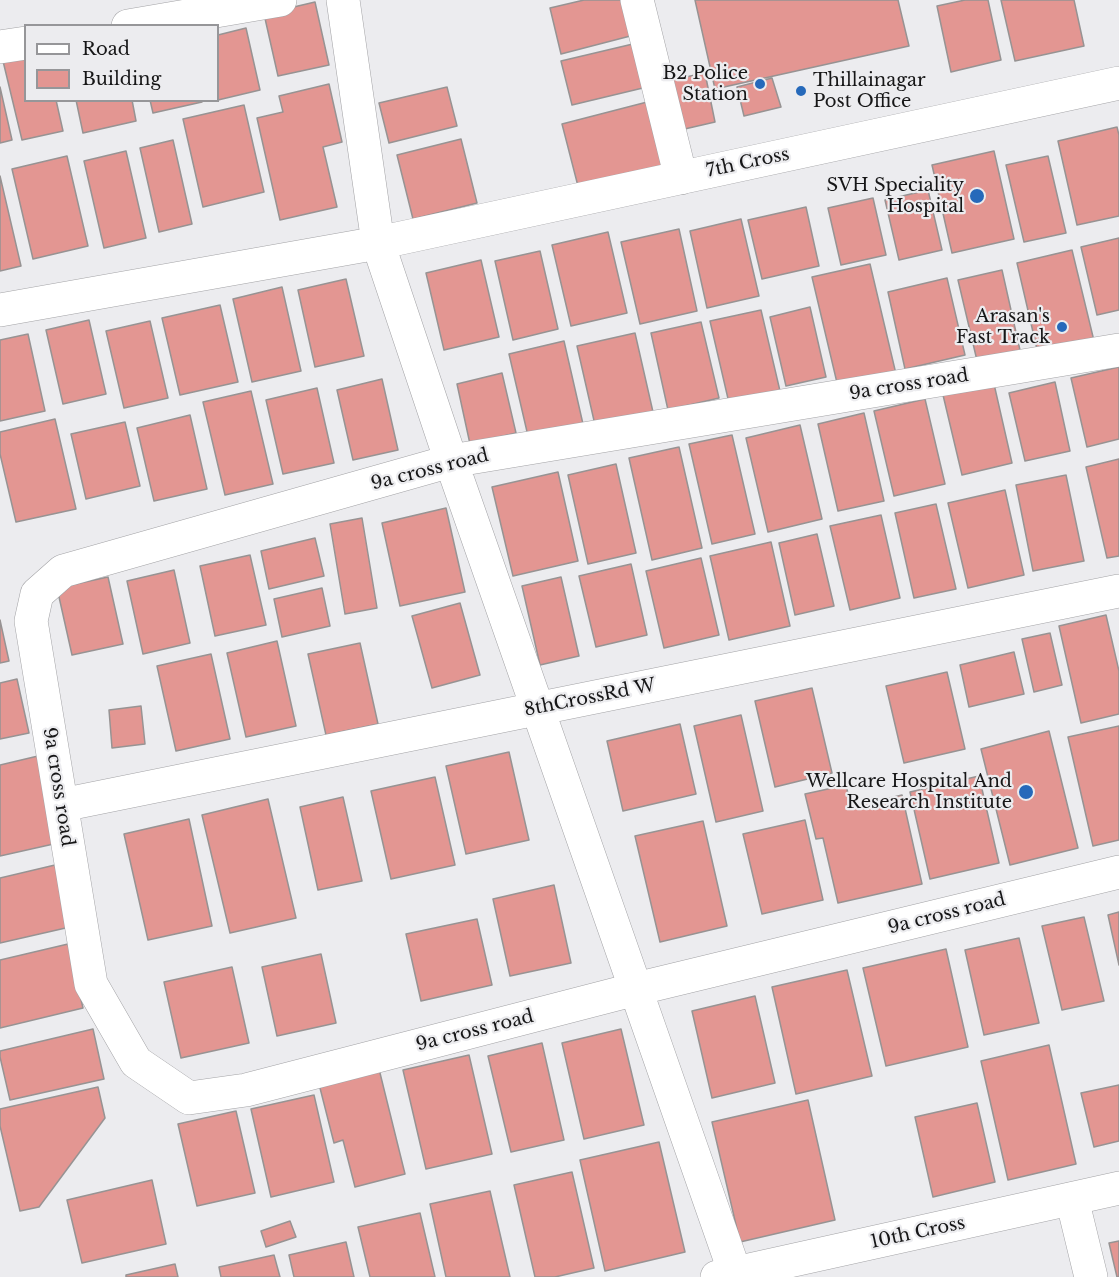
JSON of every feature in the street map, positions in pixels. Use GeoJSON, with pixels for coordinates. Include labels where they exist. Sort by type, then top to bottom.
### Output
{"type":"FeatureCollection","features":[{"type":"Feature","properties":{"kind":"street"},"geometry":{"type":"LineString","coordinates":[[140,24],[280,0]]}},
{"type":"Feature","properties":{"kind":"street"},"geometry":{"type":"LineString","coordinates":[[344,0],[378,243],[451,461],[636,989],[726,1275]]}},
{"type":"Feature","properties":{"kind":"street"},"geometry":{"type":"LineString","coordinates":[[637,0],[681,178]]}},
{"type":"Feature","properties":{"kind":"street"},"geometry":{"type":"LineString","coordinates":[[0,47],[24,43]]}},
{"type":"Feature","properties":{"kind":"street","name":"7th Cross"},"geometry":{"type":"LineString","coordinates":[[0,310],[378,243],[1119,84]]}},
{"type":"Feature","properties":{"kind":"street","name":"9a cross road"},"geometry":{"type":"LineString","coordinates":[[1119,350],[451,461],[63,570],[37,594],[31,621],[91,984],[136,1062],[189,1098],[246,1090],[636,989],[1119,872]]}},
{"type":"Feature","properties":{"kind":"street","name":"8thCrossRd W"},"geometry":{"type":"LineString","coordinates":[[62,805],[1119,591]]}},
{"type":"Feature","properties":{"kind":"street","name":"10th Cross"},"geometry":{"type":"LineString","coordinates":[[726,1275],[1119,1188]]}},
{"type":"Feature","properties":{"kind":"street"},"geometry":{"type":"LineString","coordinates":[[1072,1199],[1091,1277]]}},
{"type":"Feature","properties":{"kind":"building"},"geometry":{"type":"Polygon","coordinates":[[[584,0],[630,0],[638,34],[561,54],[550,8],[584,0]]]}},
{"type":"Feature","properties":{"kind":"building"},"geometry":{"type":"Polygon","coordinates":[[[695,0],[898,0],[909,46],[715,89],[695,0]]]}},
{"type":"Feature","properties":{"kind":"building"},"geometry":{"type":"Polygon","coordinates":[[[965,0],[988,0],[1001,60],[951,72],[937,6],[965,0]]]}},
{"type":"Feature","properties":{"kind":"building"},"geometry":{"type":"Polygon","coordinates":[[[1001,0],[1074,0],[1084,46],[1015,61],[1001,0]]]}},
{"type":"Feature","properties":{"kind":"building"},"geometry":{"type":"Polygon","coordinates":[[[315,2],[329,65],[278,76],[264,14],[315,2]]]}},
{"type":"Feature","properties":{"kind":"building"},"geometry":{"type":"Polygon","coordinates":[[[246,28],[260,90],[219,100],[219,35],[246,28]]]}},
{"type":"Feature","properties":{"kind":"building"},"geometry":{"type":"Polygon","coordinates":[[[637,43],[647,87],[572,105],[561,61],[637,43]]]}},
{"type":"Feature","properties":{"kind":"building"},"geometry":{"type":"Polygon","coordinates":[[[24,56],[24,102],[56,102],[63,131],[22,140],[3,61],[24,56]]]}},
{"type":"Feature","properties":{"kind":"building"},"geometry":{"type":"Polygon","coordinates":[[[705,73],[715,122],[676,131],[666,81],[705,73]]]}},
{"type":"Feature","properties":{"kind":"building"},"geometry":{"type":"Polygon","coordinates":[[[772,78],[781,107],[744,116],[737,87],[772,78]]]}},
{"type":"Feature","properties":{"kind":"building"},"geometry":{"type":"Polygon","coordinates":[[[329,84],[342,142],[323,147],[337,207],[280,220],[257,118],[283,112],[279,96],[329,84]]]}},
{"type":"Feature","properties":{"kind":"building"},"geometry":{"type":"Polygon","coordinates":[[[0,87],[12,140],[0,143],[0,87]]]}},
{"type":"Feature","properties":{"kind":"building"},"geometry":{"type":"Polygon","coordinates":[[[447,87],[457,126],[389,143],[379,103],[447,87]]]}},
{"type":"Feature","properties":{"kind":"building"},"geometry":{"type":"Polygon","coordinates":[[[651,101],[668,168],[579,190],[562,124],[651,101]]]}},
{"type":"Feature","properties":{"kind":"building"},"geometry":{"type":"Polygon","coordinates":[[[76,102],[132,102],[136,121],[83,133],[76,102]]]}},
{"type":"Feature","properties":{"kind":"building"},"geometry":{"type":"Polygon","coordinates":[[[150,102],[202,102],[153,113],[150,102]]]}},
{"type":"Feature","properties":{"kind":"building"},"geometry":{"type":"Polygon","coordinates":[[[244,105],[264,192],[203,207],[183,119],[244,105]]]}},
{"type":"Feature","properties":{"kind":"building"},"geometry":{"type":"Polygon","coordinates":[[[1117,127],[1119,135],[1119,216],[1077,225],[1058,141],[1117,127]]]}},
{"type":"Feature","properties":{"kind":"building"},"geometry":{"type":"Polygon","coordinates":[[[461,139],[477,203],[413,219],[397,155],[461,139]]]}},
{"type":"Feature","properties":{"kind":"building"},"geometry":{"type":"Polygon","coordinates":[[[173,140],[192,224],[159,232],[140,148],[173,140]]]}},
{"type":"Feature","properties":{"kind":"building"},"geometry":{"type":"Polygon","coordinates":[[[126,151],[146,238],[104,248],[84,161],[126,151]]]}},
{"type":"Feature","properties":{"kind":"building"},"geometry":{"type":"Polygon","coordinates":[[[994,151],[1014,239],[952,253],[932,165],[994,151]]]}},
{"type":"Feature","properties":{"kind":"building"},"geometry":{"type":"Polygon","coordinates":[[[67,156],[88,246],[33,259],[12,169],[67,156]]]}},
{"type":"Feature","properties":{"kind":"building"},"geometry":{"type":"Polygon","coordinates":[[[1048,156],[1066,233],[1024,242],[1006,165],[1048,156]]]}},
{"type":"Feature","properties":{"kind":"building"},"geometry":{"type":"Polygon","coordinates":[[[0,176],[21,266],[0,271],[0,176]]]}},
{"type":"Feature","properties":{"kind":"building"},"geometry":{"type":"Polygon","coordinates":[[[928,190],[942,250],[899,260],[885,200],[928,190]]]}},
{"type":"Feature","properties":{"kind":"building"},"geometry":{"type":"Polygon","coordinates":[[[873,198],[886,255],[841,265],[828,208],[873,198]]]}},
{"type":"Feature","properties":{"kind":"building"},"geometry":{"type":"Polygon","coordinates":[[[806,207],[819,266],[762,279],[748,220],[806,207]]]}},
{"type":"Feature","properties":{"kind":"building"},"geometry":{"type":"Polygon","coordinates":[[[741,219],[759,296],[707,308],[690,231],[741,219]]]}},
{"type":"Feature","properties":{"kind":"building"},"geometry":{"type":"Polygon","coordinates":[[[679,229],[697,311],[640,324],[621,242],[679,229]]]}},
{"type":"Feature","properties":{"kind":"building"},"geometry":{"type":"Polygon","coordinates":[[[608,232],[627,313],[571,326],[552,245],[608,232]]]}},
{"type":"Feature","properties":{"kind":"building"},"geometry":{"type":"Polygon","coordinates":[[[1119,238],[1119,310],[1097,315],[1081,247],[1119,238]]]}},
{"type":"Feature","properties":{"kind":"building"},"geometry":{"type":"Polygon","coordinates":[[[1072,250],[1095,345],[1039,358],[1017,263],[1072,250]]]}},
{"type":"Feature","properties":{"kind":"building"},"geometry":{"type":"Polygon","coordinates":[[[540,251],[558,329],[513,340],[495,261],[540,251]]]}},
{"type":"Feature","properties":{"kind":"building"},"geometry":{"type":"Polygon","coordinates":[[[481,260],[499,337],[444,350],[426,273],[481,260]]]}},
{"type":"Feature","properties":{"kind":"building"},"geometry":{"type":"Polygon","coordinates":[[[870,264],[896,374],[838,387],[812,277],[870,264]]]}},
{"type":"Feature","properties":{"kind":"building"},"geometry":{"type":"Polygon","coordinates":[[[1002,270],[1022,359],[979,369],[958,280],[1002,270]]]}},
{"type":"Feature","properties":{"kind":"building"},"geometry":{"type":"Polygon","coordinates":[[[947,278],[965,355],[905,369],[888,292],[947,278]]]}},
{"type":"Feature","properties":{"kind":"building"},"geometry":{"type":"Polygon","coordinates":[[[346,279],[364,356],[315,367],[298,290],[346,279]]]}},
{"type":"Feature","properties":{"kind":"building"},"geometry":{"type":"Polygon","coordinates":[[[282,287],[301,371],[252,382],[233,299],[282,287]]]}},
{"type":"Feature","properties":{"kind":"building"},"geometry":{"type":"Polygon","coordinates":[[[220,305],[238,382],[180,395],[162,318],[220,305]]]}},
{"type":"Feature","properties":{"kind":"building"},"geometry":{"type":"Polygon","coordinates":[[[810,307],[826,377],[786,386],[770,317],[810,307]]]}},
{"type":"Feature","properties":{"kind":"building"},"geometry":{"type":"Polygon","coordinates":[[[761,310],[780,391],[729,403],[710,321],[761,310]]]}},
{"type":"Feature","properties":{"kind":"building"},"geometry":{"type":"Polygon","coordinates":[[[89,320],[106,394],[63,404],[46,330],[89,320]]]}},
{"type":"Feature","properties":{"kind":"building"},"geometry":{"type":"Polygon","coordinates":[[[150,321],[168,398],[124,408],[106,331],[150,321]]]}},
{"type":"Feature","properties":{"kind":"building"},"geometry":{"type":"Polygon","coordinates":[[[701,322],[719,398],[668,410],[651,333],[701,322]]]}},
{"type":"Feature","properties":{"kind":"building"},"geometry":{"type":"Polygon","coordinates":[[[635,333],[653,412],[595,425],[577,346],[635,333]]]}},
{"type":"Feature","properties":{"kind":"building"},"geometry":{"type":"Polygon","coordinates":[[[28,334],[45,411],[0,421],[0,340],[28,334]]]}},
{"type":"Feature","properties":{"kind":"building"},"geometry":{"type":"Polygon","coordinates":[[[564,341],[583,424],[528,436],[509,354],[564,341]]]}},
{"type":"Feature","properties":{"kind":"building"},"geometry":{"type":"Polygon","coordinates":[[[1119,367],[1119,439],[1087,447],[1071,378],[1119,367]]]}},
{"type":"Feature","properties":{"kind":"building"},"geometry":{"type":"Polygon","coordinates":[[[502,373],[516,433],[470,444],[457,384],[502,373]]]}},
{"type":"Feature","properties":{"kind":"building"},"geometry":{"type":"Polygon","coordinates":[[[382,379],[398,450],[353,460],[337,390],[382,379]]]}},
{"type":"Feature","properties":{"kind":"building"},"geometry":{"type":"Polygon","coordinates":[[[1055,382],[1070,451],[1025,461],[1009,393],[1055,382]]]}},
{"type":"Feature","properties":{"kind":"building"},"geometry":{"type":"Polygon","coordinates":[[[994,384],[1012,463],[962,475],[943,395],[994,384]]]}},
{"type":"Feature","properties":{"kind":"building"},"geometry":{"type":"Polygon","coordinates":[[[317,388],[334,463],[283,474],[266,400],[317,388]]]}},
{"type":"Feature","properties":{"kind":"building"},"geometry":{"type":"Polygon","coordinates":[[[251,391],[273,484],[225,495],[203,402],[251,391]]]}},
{"type":"Feature","properties":{"kind":"building"},"geometry":{"type":"Polygon","coordinates":[[[925,399],[945,484],[894,496],[874,411],[925,399]]]}},
{"type":"Feature","properties":{"kind":"building"},"geometry":{"type":"Polygon","coordinates":[[[864,413],[884,501],[838,511],[818,424],[864,413]]]}},
{"type":"Feature","properties":{"kind":"building"},"geometry":{"type":"Polygon","coordinates":[[[190,415],[207,489],[154,501],[137,428],[190,415]]]}},
{"type":"Feature","properties":{"kind":"building"},"geometry":{"type":"Polygon","coordinates":[[[55,419],[76,509],[16,522],[0,454],[0,432],[55,419]]]}},
{"type":"Feature","properties":{"kind":"building"},"geometry":{"type":"Polygon","coordinates":[[[125,422],[140,486],[86,499],[71,434],[125,422]]]}},
{"type":"Feature","properties":{"kind":"building"},"geometry":{"type":"Polygon","coordinates":[[[800,425],[822,519],[768,532],[746,438],[800,425]]]}},
{"type":"Feature","properties":{"kind":"building"},"geometry":{"type":"Polygon","coordinates":[[[732,435],[755,534],[712,544],[689,444],[732,435]]]}},
{"type":"Feature","properties":{"kind":"building"},"geometry":{"type":"Polygon","coordinates":[[[679,447],[702,548],[652,560],[629,458],[679,447]]]}},
{"type":"Feature","properties":{"kind":"building"},"geometry":{"type":"Polygon","coordinates":[[[1119,459],[1119,556],[1107,558],[1086,467],[1119,459]]]}},
{"type":"Feature","properties":{"kind":"building"},"geometry":{"type":"Polygon","coordinates":[[[616,464],[636,553],[588,564],[568,475],[616,464]]]}},
{"type":"Feature","properties":{"kind":"building"},"geometry":{"type":"Polygon","coordinates":[[[558,472],[578,561],[513,576],[492,487],[558,472]]]}},
{"type":"Feature","properties":{"kind":"building"},"geometry":{"type":"Polygon","coordinates":[[[1066,475],[1084,561],[1033,571],[1016,485],[1066,475]]]}},
{"type":"Feature","properties":{"kind":"building"},"geometry":{"type":"Polygon","coordinates":[[[1005,490],[1024,575],[968,588],[948,503],[1005,490]]]}},
{"type":"Feature","properties":{"kind":"building"},"geometry":{"type":"Polygon","coordinates":[[[936,504],[956,589],[914,598],[895,513],[936,504]]]}},
{"type":"Feature","properties":{"kind":"building"},"geometry":{"type":"Polygon","coordinates":[[[446,508],[465,592],[400,606],[382,523],[446,508]]]}},
{"type":"Feature","properties":{"kind":"building"},"geometry":{"type":"Polygon","coordinates":[[[881,515],[900,598],[850,610],[830,526],[881,515]]]}},
{"type":"Feature","properties":{"kind":"building"},"geometry":{"type":"Polygon","coordinates":[[[362,518],[377,608],[345,614],[330,524],[362,518]]]}},
{"type":"Feature","properties":{"kind":"building"},"geometry":{"type":"Polygon","coordinates":[[[817,534],[834,606],[795,615],[779,543],[817,534]]]}},
{"type":"Feature","properties":{"kind":"building"},"geometry":{"type":"Polygon","coordinates":[[[315,538],[324,576],[269,589],[261,551],[315,538]]]}},
{"type":"Feature","properties":{"kind":"building"},"geometry":{"type":"Polygon","coordinates":[[[771,542],[790,626],[729,640],[710,556],[771,542]]]}},
{"type":"Feature","properties":{"kind":"building"},"geometry":{"type":"Polygon","coordinates":[[[250,555],[266,625],[215,636],[200,566],[250,555]]]}},
{"type":"Feature","properties":{"kind":"building"},"geometry":{"type":"Polygon","coordinates":[[[701,558],[719,635],[664,648],[646,571],[701,558]]]}},
{"type":"Feature","properties":{"kind":"building"},"geometry":{"type":"Polygon","coordinates":[[[631,564],[647,635],[596,647],[579,576],[631,564]]]}},
{"type":"Feature","properties":{"kind":"building"},"geometry":{"type":"Polygon","coordinates":[[[174,570],[190,643],[143,654],[127,581],[174,570]]]}},
{"type":"Feature","properties":{"kind":"building"},"geometry":{"type":"Polygon","coordinates":[[[108,577],[123,644],[72,655],[57,588],[108,577]]]}},
{"type":"Feature","properties":{"kind":"building"},"geometry":{"type":"Polygon","coordinates":[[[561,577],[579,656],[540,665],[522,586],[561,577]]]}},
{"type":"Feature","properties":{"kind":"building"},"geometry":{"type":"Polygon","coordinates":[[[322,588],[330,626],[282,637],[274,599],[322,588]]]}},
{"type":"Feature","properties":{"kind":"building"},"geometry":{"type":"Polygon","coordinates":[[[460,603],[480,675],[432,688],[412,616],[460,603]]]}},
{"type":"Feature","properties":{"kind":"building"},"geometry":{"type":"Polygon","coordinates":[[[1106,615],[1119,671],[1119,714],[1081,723],[1059,626],[1106,615]]]}},
{"type":"Feature","properties":{"kind":"building"},"geometry":{"type":"Polygon","coordinates":[[[0,620],[9,661],[0,663],[0,620]]]}},
{"type":"Feature","properties":{"kind":"building"},"geometry":{"type":"Polygon","coordinates":[[[1050,633],[1062,685],[1034,692],[1022,639],[1050,633]]]}},
{"type":"Feature","properties":{"kind":"building"},"geometry":{"type":"Polygon","coordinates":[[[277,641],[296,726],[246,737],[227,653],[277,641]]]}},
{"type":"Feature","properties":{"kind":"building"},"geometry":{"type":"Polygon","coordinates":[[[360,643],[378,724],[326,735],[308,654],[360,643]]]}},
{"type":"Feature","properties":{"kind":"building"},"geometry":{"type":"Polygon","coordinates":[[[1014,652],[1024,694],[969,707],[960,665],[1014,652]]]}},
{"type":"Feature","properties":{"kind":"building"},"geometry":{"type":"Polygon","coordinates":[[[211,654],[230,739],[176,751],[157,666],[211,654]]]}},
{"type":"Feature","properties":{"kind":"building"},"geometry":{"type":"Polygon","coordinates":[[[947,672],[965,749],[904,763],[886,686],[947,672]]]}},
{"type":"Feature","properties":{"kind":"building"},"geometry":{"type":"Polygon","coordinates":[[[17,679],[29,733],[0,739],[0,683],[17,679]]]}},
{"type":"Feature","properties":{"kind":"building"},"geometry":{"type":"Polygon","coordinates":[[[812,688],[832,773],[775,787],[755,701],[812,688]]]}},
{"type":"Feature","properties":{"kind":"building"},"geometry":{"type":"Polygon","coordinates":[[[141,706],[145,744],[112,748],[109,710],[141,706]]]}},
{"type":"Feature","properties":{"kind":"building"},"geometry":{"type":"Polygon","coordinates":[[[741,715],[763,811],[716,822],[694,726],[741,715]]]}},
{"type":"Feature","properties":{"kind":"building"},"geometry":{"type":"Polygon","coordinates":[[[680,724],[696,794],[623,811],[607,741],[680,724]]]}},
{"type":"Feature","properties":{"kind":"building"},"geometry":{"type":"Polygon","coordinates":[[[1119,726],[1119,840],[1093,846],[1068,737],[1119,726]]]}},
{"type":"Feature","properties":{"kind":"building"},"geometry":{"type":"Polygon","coordinates":[[[1049,731],[1078,848],[1010,865],[981,749],[1049,731]]]}},
{"type":"Feature","properties":{"kind":"building"},"geometry":{"type":"Polygon","coordinates":[[[509,752],[529,840],[466,854],[446,766],[509,752]]]}},
{"type":"Feature","properties":{"kind":"building"},"geometry":{"type":"Polygon","coordinates":[[[38,756],[58,843],[0,856],[0,765],[38,756]]]}},
{"type":"Feature","properties":{"kind":"building"},"geometry":{"type":"Polygon","coordinates":[[[979,776],[999,863],[930,879],[910,792],[979,776]]]}},
{"type":"Feature","properties":{"kind":"building"},"geometry":{"type":"Polygon","coordinates":[[[435,777],[455,865],[391,879],[371,791],[435,777]]]}},
{"type":"Feature","properties":{"kind":"building"},"geometry":{"type":"Polygon","coordinates":[[[846,785],[851,807],[902,795],[922,884],[838,903],[823,838],[816,839],[805,794],[846,785]]]}},
{"type":"Feature","properties":{"kind":"building"},"geometry":{"type":"Polygon","coordinates":[[[343,797],[362,881],[318,890],[300,807],[343,797]]]}},
{"type":"Feature","properties":{"kind":"building"},"geometry":{"type":"Polygon","coordinates":[[[268,799],[296,918],[230,933],[202,815],[268,799]]]}},
{"type":"Feature","properties":{"kind":"building"},"geometry":{"type":"Polygon","coordinates":[[[189,819],[212,926],[148,940],[124,834],[189,819]]]}},
{"type":"Feature","properties":{"kind":"building"},"geometry":{"type":"Polygon","coordinates":[[[805,820],[823,900],[762,914],[743,834],[805,820]]]}},
{"type":"Feature","properties":{"kind":"building"},"geometry":{"type":"Polygon","coordinates":[[[703,821],[727,926],[660,942],[635,836],[703,821]]]}},
{"type":"Feature","properties":{"kind":"building"},"geometry":{"type":"Polygon","coordinates":[[[55,865],[70,927],[0,943],[0,878],[55,865]]]}},
{"type":"Feature","properties":{"kind":"building"},"geometry":{"type":"Polygon","coordinates":[[[554,885],[571,963],[510,976],[493,899],[554,885]]]}},
{"type":"Feature","properties":{"kind":"building"},"geometry":{"type":"Polygon","coordinates":[[[1119,912],[1119,965],[1108,915],[1119,912]]]}},
{"type":"Feature","properties":{"kind":"building"},"geometry":{"type":"Polygon","coordinates":[[[1084,917],[1104,1001],[1062,1010],[1042,926],[1084,917]]]}},
{"type":"Feature","properties":{"kind":"building"},"geometry":{"type":"Polygon","coordinates":[[[477,919],[492,985],[421,1001],[406,934],[477,919]]]}},
{"type":"Feature","properties":{"kind":"building"},"geometry":{"type":"Polygon","coordinates":[[[1019,938],[1039,1023],[984,1035],[965,950],[1019,938]]]}},
{"type":"Feature","properties":{"kind":"building"},"geometry":{"type":"Polygon","coordinates":[[[68,944],[83,1008],[0,1028],[0,960],[68,944]]]}},
{"type":"Feature","properties":{"kind":"building"},"geometry":{"type":"Polygon","coordinates":[[[946,949],[968,1047],[886,1066],[863,968],[946,949]]]}},
{"type":"Feature","properties":{"kind":"building"},"geometry":{"type":"Polygon","coordinates":[[[321,954],[336,1023],[277,1036],[262,967],[321,954]]]}},
{"type":"Feature","properties":{"kind":"building"},"geometry":{"type":"Polygon","coordinates":[[[232,967],[249,1043],[181,1058],[164,982],[232,967]]]}},
{"type":"Feature","properties":{"kind":"building"},"geometry":{"type":"Polygon","coordinates":[[[847,970],[872,1076],[796,1094],[772,987],[847,970]]]}},
{"type":"Feature","properties":{"kind":"building"},"geometry":{"type":"Polygon","coordinates":[[[755,996],[775,1083],[712,1098],[692,1011],[755,996]]]}},
{"type":"Feature","properties":{"kind":"building"},"geometry":{"type":"Polygon","coordinates":[[[93,1029],[104,1079],[10,1100],[0,1051],[93,1029]]]}},
{"type":"Feature","properties":{"kind":"building"},"geometry":{"type":"Polygon","coordinates":[[[621,1029],[644,1125],[584,1139],[562,1043],[621,1029]]]}},
{"type":"Feature","properties":{"kind":"building"},"geometry":{"type":"Polygon","coordinates":[[[542,1043],[564,1140],[511,1152],[488,1056],[542,1043]]]}},
{"type":"Feature","properties":{"kind":"building"},"geometry":{"type":"Polygon","coordinates":[[[1049,1045],[1076,1164],[1008,1180],[981,1061],[1049,1045]]]}},
{"type":"Feature","properties":{"kind":"building"},"geometry":{"type":"Polygon","coordinates":[[[469,1055],[492,1154],[426,1169],[403,1070],[469,1055]]]}},
{"type":"Feature","properties":{"kind":"building"},"geometry":{"type":"Polygon","coordinates":[[[379,1069],[405,1174],[355,1187],[343,1140],[334,1143],[319,1084],[379,1069]]]}},
{"type":"Feature","properties":{"kind":"building"},"geometry":{"type":"Polygon","coordinates":[[[1119,1085],[1119,1141],[1094,1147],[1081,1093],[1119,1085]]]}},
{"type":"Feature","properties":{"kind":"building"},"geometry":{"type":"Polygon","coordinates":[[[98,1087],[105,1118],[39,1207],[20,1211],[0,1126],[0,1109],[98,1087]]]}},
{"type":"Feature","properties":{"kind":"building"},"geometry":{"type":"Polygon","coordinates":[[[314,1095],[334,1182],[271,1197],[251,1109],[314,1095]]]}},
{"type":"Feature","properties":{"kind":"building"},"geometry":{"type":"Polygon","coordinates":[[[808,1100],[835,1220],[740,1242],[712,1122],[808,1100]]]}},
{"type":"Feature","properties":{"kind":"building"},"geometry":{"type":"Polygon","coordinates":[[[977,1103],[995,1182],[933,1197],[915,1117],[977,1103]]]}},
{"type":"Feature","properties":{"kind":"building"},"geometry":{"type":"Polygon","coordinates":[[[236,1111],[255,1193],[197,1206],[178,1124],[236,1111]]]}},
{"type":"Feature","properties":{"kind":"building"},"geometry":{"type":"Polygon","coordinates":[[[659,1142],[685,1252],[605,1271],[580,1160],[659,1142]]]}},
{"type":"Feature","properties":{"kind":"building"},"geometry":{"type":"Polygon","coordinates":[[[572,1172],[594,1268],[555,1277],[535,1277],[514,1185],[572,1172]]]}},
{"type":"Feature","properties":{"kind":"building"},"geometry":{"type":"Polygon","coordinates":[[[152,1180],[166,1244],[82,1263],[67,1200],[152,1180]]]}},
{"type":"Feature","properties":{"kind":"building"},"geometry":{"type":"Polygon","coordinates":[[[490,1191],[510,1277],[446,1277],[430,1204],[490,1191]]]}},
{"type":"Feature","properties":{"kind":"building"},"geometry":{"type":"Polygon","coordinates":[[[420,1213],[435,1277],[370,1277],[358,1227],[420,1213]]]}},
{"type":"Feature","properties":{"kind":"building"},"geometry":{"type":"Polygon","coordinates":[[[290,1221],[296,1237],[266,1247],[261,1231],[290,1221]]]}},
{"type":"Feature","properties":{"kind":"building"},"geometry":{"type":"Polygon","coordinates":[[[1119,1241],[1119,1277],[1117,1277],[1109,1243],[1119,1241]]]}},
{"type":"Feature","properties":{"kind":"building"},"geometry":{"type":"Polygon","coordinates":[[[346,1242],[354,1277],[294,1277],[289,1255],[346,1242]]]}},
{"type":"Feature","properties":{"kind":"building"},"geometry":{"type":"Polygon","coordinates":[[[274,1255],[280,1277],[221,1277],[219,1267],[274,1255]]]}},
{"type":"Feature","properties":{"kind":"building"},"geometry":{"type":"Polygon","coordinates":[[[175,1264],[178,1277],[126,1277],[126,1275],[175,1264]]]}},
{"type":"Feature","properties":{"kind":"place","name":"B2 Police Station"},"geometry":{"type":"Point","coordinates":[760,84]}},
{"type":"Feature","properties":{"kind":"place","name":"Thillainagar Post Office"},"geometry":{"type":"Point","coordinates":[801,91]}},
{"type":"Feature","properties":{"kind":"place","name":"SVH Speciality Hospital"},"geometry":{"type":"Point","coordinates":[977,196]}},
{"type":"Feature","properties":{"kind":"place","name":"Arasan's Fast Track"},"geometry":{"type":"Point","coordinates":[1062,327]}},
{"type":"Feature","properties":{"kind":"place","name":"Wellcare Hospital And Research Institute"},"geometry":{"type":"Point","coordinates":[1026,792]}}]}
